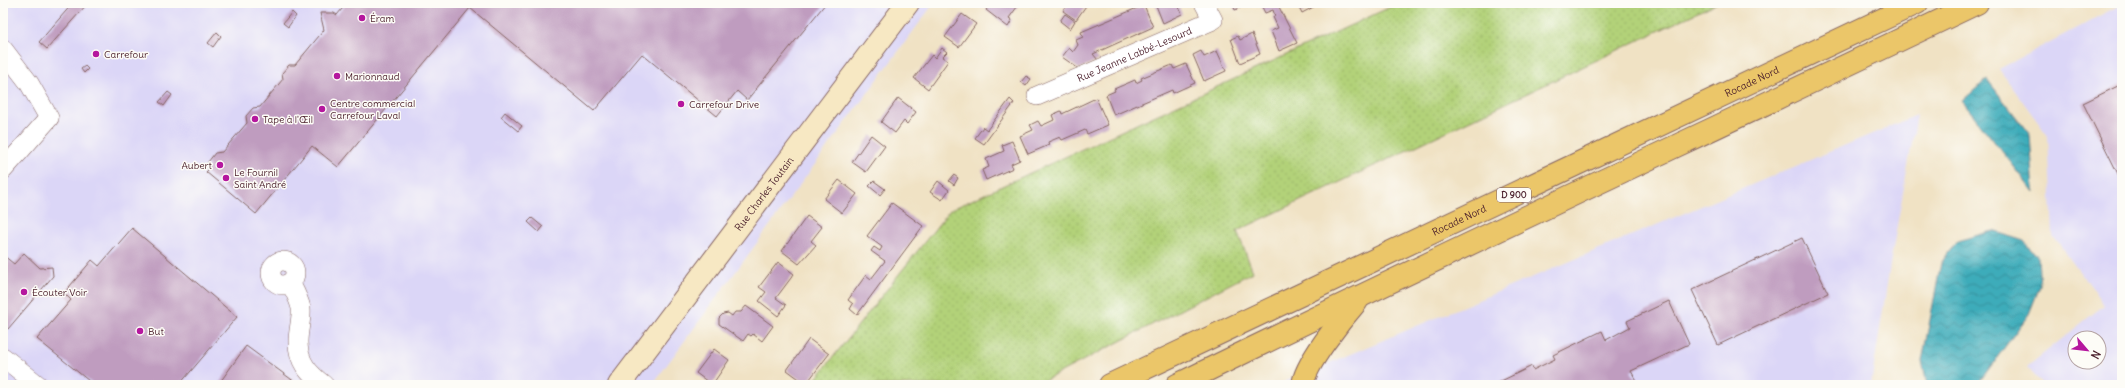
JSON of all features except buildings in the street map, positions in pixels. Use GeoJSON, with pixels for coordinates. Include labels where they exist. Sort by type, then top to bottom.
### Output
{"type":"FeatureCollection","features":[{"type":"Feature","properties":{"kind":"main road","name":"Rocade Nord"},"geometry":{"type":"LineString","coordinates":[[1110,385],[1917,3]]}},
{"type":"Feature","properties":{"kind":"main road","name":"D 900"},"geometry":{"type":"LineString","coordinates":[[1177,385],[1363,294],[1611,178],[1977,3]]}},
{"type":"Feature","properties":{"kind":"main road"},"geometry":{"type":"LineString","coordinates":[[1303,385],[1309,368],[1336,326],[1363,294]]}},
{"type":"Feature","properties":{"kind":"street","name":"Rue Charles Toutain"},"geometry":{"type":"LineString","coordinates":[[619,385],[908,3]]}},
{"type":"Feature","properties":{"kind":"street","name":"Rue Jeanne Labbé-Lesourd"},"geometry":{"type":"LineString","coordinates":[[1037,96],[1213,20],[1204,3]]}},
{"type":"Feature","properties":{"kind":"street"},"geometry":{"type":"LineString","coordinates":[[3,49],[29,83],[49,118],[3,170]]}},
{"type":"Feature","properties":{"kind":"street"},"geometry":{"type":"LineString","coordinates":[[290,282],[300,307],[301,321],[298,342],[301,358],[309,374],[324,385]]}},
{"type":"Feature","properties":{"kind":"street"},"geometry":{"type":"LineString","coordinates":[[3,357],[38,385]]}},
{"type":"Feature","properties":{"kind":"shaded area"},"geometry":{"type":"Polygon","coordinates":[[[3,3],[934,3],[652,385],[3,385],[3,3]]]}},
{"type":"Feature","properties":{"kind":"shaded area"},"geometry":{"type":"Polygon","coordinates":[[[2122,4],[2122,385],[2043,385],[2027,367],[2067,335],[2067,370],[2107,370],[2107,330],[2073,330],[2104,305],[2053,236],[2048,136],[1999,69],[2122,4]]]}},
{"type":"Feature","properties":{"kind":"shaded area"},"geometry":{"type":"Polygon","coordinates":[[[1917,115],[1891,259],[1871,385],[1283,385],[1284,382],[1917,115]]]}},
{"type":"Feature","properties":{"kind":"green space"},"geometry":{"type":"Polygon","coordinates":[[[1399,3],[1717,3],[1237,231],[1253,272],[1036,385],[811,385],[950,210],[1399,3]]]}},
{"type":"Feature","properties":{"kind":"water"},"geometry":{"type":"Polygon","coordinates":[[[1987,79],[2030,135],[2034,192],[1962,101],[1987,79]]]}},
{"type":"Feature","properties":{"kind":"water"},"geometry":{"type":"Polygon","coordinates":[[[1993,231],[2024,241],[2038,258],[2040,286],[2029,314],[1977,385],[1927,385],[1922,361],[1941,263],[1957,241],[1993,231]]]}},
{"type":"Feature","properties":{"kind":"place","name":"Éram"},"geometry":{"type":"Point","coordinates":[362,18]}},
{"type":"Feature","properties":{"kind":"place","name":"Carrefour"},"geometry":{"type":"Point","coordinates":[96,54]}},
{"type":"Feature","properties":{"kind":"place","name":"Marionnaud"},"geometry":{"type":"Point","coordinates":[337,76]}},
{"type":"Feature","properties":{"kind":"place","name":"Carrefour Drive"},"geometry":{"type":"Point","coordinates":[681,104]}},
{"type":"Feature","properties":{"kind":"place","name":"Centre commercial Carrefour Laval"},"geometry":{"type":"Point","coordinates":[322,109]}},
{"type":"Feature","properties":{"kind":"place","name":"Tape à l'Œil"},"geometry":{"type":"Point","coordinates":[255,119]}},
{"type":"Feature","properties":{"kind":"place","name":"Aubert"},"geometry":{"type":"Point","coordinates":[220,165]}},
{"type":"Feature","properties":{"kind":"place","name":"Le Fournil Saint André"},"geometry":{"type":"Point","coordinates":[226,178]}},
{"type":"Feature","properties":{"kind":"place","name":"Écouter Voir"},"geometry":{"type":"Point","coordinates":[24,292]}},
{"type":"Feature","properties":{"kind":"place","name":"But"},"geometry":{"type":"Point","coordinates":[140,331]}}]}
